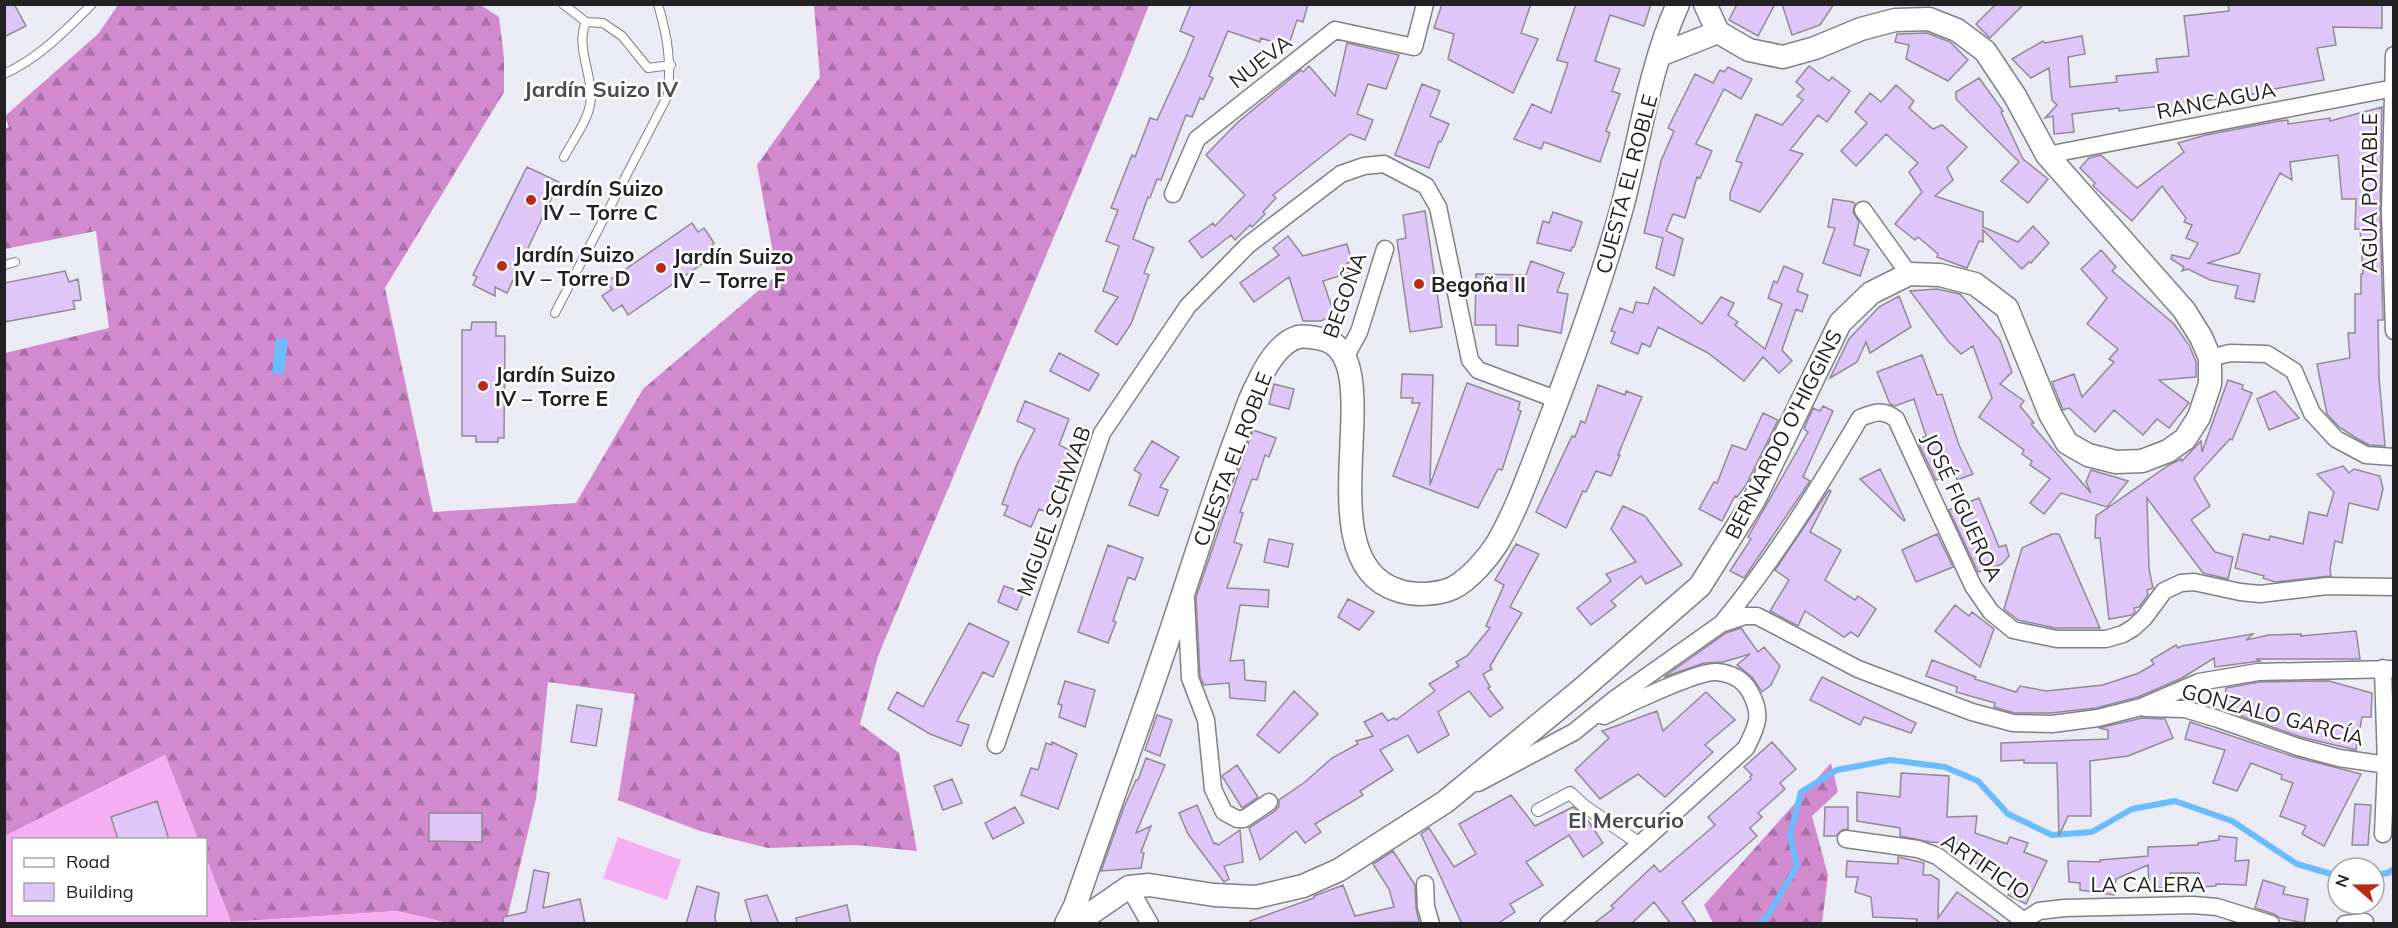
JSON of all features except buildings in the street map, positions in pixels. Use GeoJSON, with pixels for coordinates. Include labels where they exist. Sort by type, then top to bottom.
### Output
{"type":"FeatureCollection","features":[{"type":"Feature","properties":{"kind":"main road","name":"CUESTA EL ROBLE"},"geometry":{"type":"LineString","coordinates":[[1066,924],[1075,906],[1134,742],[1215,496],[1256,386],[1267,364],[1285,344],[1302,336],[1329,341],[1346,356],[1352,382],[1351,520],[1357,548],[1368,571],[1377,580],[1393,589],[1409,593],[1431,593],[1451,589],[1469,576],[1496,546],[1515,510],[1558,400],[1605,266],[1660,55],[1678,4]]}},
{"type":"Feature","properties":{"kind":"main road"},"geometry":{"type":"LineString","coordinates":[[1660,55],[1718,32],[1705,4]]}},
{"type":"Feature","properties":{"kind":"main road","name":"BERNARDO O'HIGGINS"},"geometry":{"type":"LineString","coordinates":[[1129,887],[1149,885],[1214,895],[1256,897],[1303,886],[1339,870],[1445,801],[1582,689],[1700,586],[1754,500],[1840,323],[1871,293],[1909,274],[1940,275],[1975,284],[2007,308],[2050,414],[2067,443],[2088,455],[2116,462],[2142,461],[2168,451],[2185,439],[2199,417],[2210,384],[2210,358],[2201,338],[2184,310],[2047,155],[2015,96],[1984,51],[1957,30],[1929,19],[1895,20],[1861,29],[1815,48],[1783,57],[1749,50],[1718,32]]}},
{"type":"Feature","properties":{"kind":"main road"},"geometry":{"type":"LineString","coordinates":[[1075,924],[1129,887]]}},
{"type":"Feature","properties":{"kind":"street","name":"NUEVA"},"geometry":{"type":"LineString","coordinates":[[1173,194],[1197,139],[1335,30],[1414,47],[1425,4]]}},
{"type":"Feature","properties":{"kind":"street","name":"AGUA POTABLE"},"geometry":{"type":"LineString","coordinates":[[2394,55],[2390,212],[2394,331]]}},
{"type":"Feature","properties":{"kind":"street","name":"RANCAGUA"},"geometry":{"type":"LineString","coordinates":[[2047,155],[2393,88]]}},
{"type":"Feature","properties":{"kind":"street","name":"MIGUEL SCHWAB"},"geometry":{"type":"LineString","coordinates":[[996,745],[1102,433],[1188,306],[1248,245],[1341,174],[1364,166],[1384,164],[1425,186],[1438,207],[1470,360],[1478,370],[1558,400]]}},
{"type":"Feature","properties":{"kind":"street"},"geometry":{"type":"LineString","coordinates":[[1863,210],[1909,274]]}},
{"type":"Feature","properties":{"kind":"street","name":"BEGOÑA"},"geometry":{"type":"LineString","coordinates":[[1346,356],[1359,332],[1385,249]]}},
{"type":"Feature","properties":{"kind":"street"},"geometry":{"type":"LineString","coordinates":[[2210,358],[2230,352],[2267,354],[2294,370],[2312,413],[2337,440],[2366,455],[2394,457]]}},
{"type":"Feature","properties":{"kind":"street","name":"JOSÉ FIGUEROA"},"geometry":{"type":"LineString","coordinates":[[1721,624],[1754,584],[1788,535],[1860,418],[1875,412],[1886,412],[1896,419],[1973,586],[1991,612],[2013,630],[2057,639],[2106,639],[2133,628],[2144,618],[2164,591],[2181,583],[2194,582],[2260,594],[2327,586],[2394,587]]}},
{"type":"Feature","properties":{"kind":"street"},"geometry":{"type":"LineString","coordinates":[[1185,590],[1190,678],[1206,720],[1213,789],[1224,812],[1237,819],[1244,819],[1269,802]]}},
{"type":"Feature","properties":{"kind":"street"},"geometry":{"type":"LineString","coordinates":[[1574,732],[1616,698],[1721,624],[1745,616],[1757,616],[1858,669],[1972,712],[2013,723],[2052,724],[2098,718],[2141,707],[2199,682],[2258,672],[2388,669],[2390,765],[2383,834]]}},
{"type":"Feature","properties":{"kind":"street"},"geometry":{"type":"LineString","coordinates":[[1445,801],[1630,703],[1714,672],[1732,675],[1746,685],[1758,706],[1756,728],[1746,748],[1548,924]]}},
{"type":"Feature","properties":{"kind":"street","name":"GONZALO GARCÍA"},"geometry":{"type":"LineString","coordinates":[[2141,707],[2185,709],[2298,747],[2339,758],[2390,765]]}},
{"type":"Feature","properties":{"kind":"street"},"geometry":{"type":"LineString","coordinates":[[1538,810],[1570,793],[1584,806],[1640,844]]}},
{"type":"Feature","properties":{"kind":"street","name":"ARTIFICIO"},"geometry":{"type":"LineString","coordinates":[[1846,838],[1918,849],[1937,856],[2027,922]]}},
{"type":"Feature","properties":{"kind":"street"},"geometry":{"type":"LineString","coordinates":[[1425,884],[1426,907],[1431,924]]}},
{"type":"Feature","properties":{"kind":"street"},"geometry":{"type":"LineString","coordinates":[[1129,887],[1150,924]]}},
{"type":"Feature","properties":{"kind":"street","name":"LA CALERA"},"geometry":{"type":"LineString","coordinates":[[2027,922],[2039,911],[2064,908],[2193,905],[2217,906],[2271,924]]}},
{"type":"Feature","properties":{"kind":"street"},"geometry":{"type":"LineString","coordinates":[[2345,924],[2365,921]]}},
{"type":"Feature","properties":{"kind":"lane"},"geometry":{"type":"LineString","coordinates":[[4,74],[22,66],[56,39],[92,4]]}},
{"type":"Feature","properties":{"kind":"lane"},"geometry":{"type":"LineString","coordinates":[[563,4],[586,22],[603,23],[622,36],[648,68],[670,65]]}},
{"type":"Feature","properties":{"kind":"lane"},"geometry":{"type":"LineString","coordinates":[[555,313],[668,95],[670,65],[667,37],[658,4]]}},
{"type":"Feature","properties":{"kind":"lane"},"geometry":{"type":"LineString","coordinates":[[564,157],[588,115],[592,95],[581,33],[586,22]]}},
{"type":"Feature","properties":{"kind":"lane"},"geometry":{"type":"LineString","coordinates":[[4,265],[15,262]]}},
{"type":"Feature","properties":{"kind":"green space"},"geometry":{"type":"Polygon","coordinates":[[[479,4],[499,17],[504,58],[504,92],[385,288],[433,512],[576,503],[643,389],[777,275],[757,165],[820,77],[814,5],[1149,5],[1121,77],[878,656],[860,724],[899,753],[917,851],[856,845],[768,848],[700,831],[618,800],[635,694],[548,682],[536,799],[506,923],[448,923],[397,911],[231,922],[207,861],[207,838],[198,838],[165,755],[5,836],[5,353],[109,328],[96,231],[5,249],[4,130],[9,127],[5,116],[98,34],[118,5],[479,4]]]}},
{"type":"Feature","properties":{"kind":"green space"},"geometry":{"type":"Polygon","coordinates":[[[1831,763],[1838,792],[1812,816],[1828,875],[1822,923],[1713,923],[1704,905],[1831,763]]]}},
{"type":"Feature","properties":{"kind":"shaded area"},"geometry":{"type":"Polygon","coordinates":[[[165,755],[198,838],[12,838],[12,916],[207,916],[207,861],[231,922],[397,911],[448,923],[5,924],[5,836],[165,755]]]}},
{"type":"Feature","properties":{"kind":"shaded area"},"geometry":{"type":"Polygon","coordinates":[[[618,837],[681,860],[667,900],[603,878],[618,837]]]}},
{"type":"Feature","properties":{"kind":"water"},"geometry":{"type":"Polygon","coordinates":[[[276,338],[288,339],[284,374],[272,373],[276,338]]]}},
{"type":"Feature","properties":{"kind":"waterway"},"geometry":{"type":"LineString","coordinates":[[1759,924],[1767,917],[1797,866],[1790,835],[1801,792],[1837,770],[1890,760],[1945,767],[1978,781],[2008,814],[2052,835],[2092,832],[2132,809],[2175,801],[2232,821],[2297,864],[2326,872]]}},
{"type":"Feature","properties":{"kind":"waterway"},"geometry":{"type":"LineString","coordinates":[[2386,873],[2394,869]]}},
{"type":"Feature","properties":{"kind":"place","name":"Jardín Suizo IV – Torre C"},"geometry":{"type":"Point","coordinates":[531,200]}},
{"type":"Feature","properties":{"kind":"place","name":"Jardín Suizo IV – Torre D"},"geometry":{"type":"Point","coordinates":[502,266]}},
{"type":"Feature","properties":{"kind":"place","name":"Jardín Suizo IV – Torre F"},"geometry":{"type":"Point","coordinates":[661,268]}},
{"type":"Feature","properties":{"kind":"place","name":"Begoña II"},"geometry":{"type":"Point","coordinates":[1419,284]}},
{"type":"Feature","properties":{"kind":"place","name":"Jardín Suizo IV – Torre E"},"geometry":{"type":"Point","coordinates":[483,386]}},
{"type":"Feature","properties":{"kind":"district","name":"Jardín Suizo IV"},"geometry":{"type":"Point","coordinates":[601,89]}},
{"type":"Feature","properties":{"kind":"district","name":"El Mercurio"},"geometry":{"type":"Point","coordinates":[1626,820]}}]}
